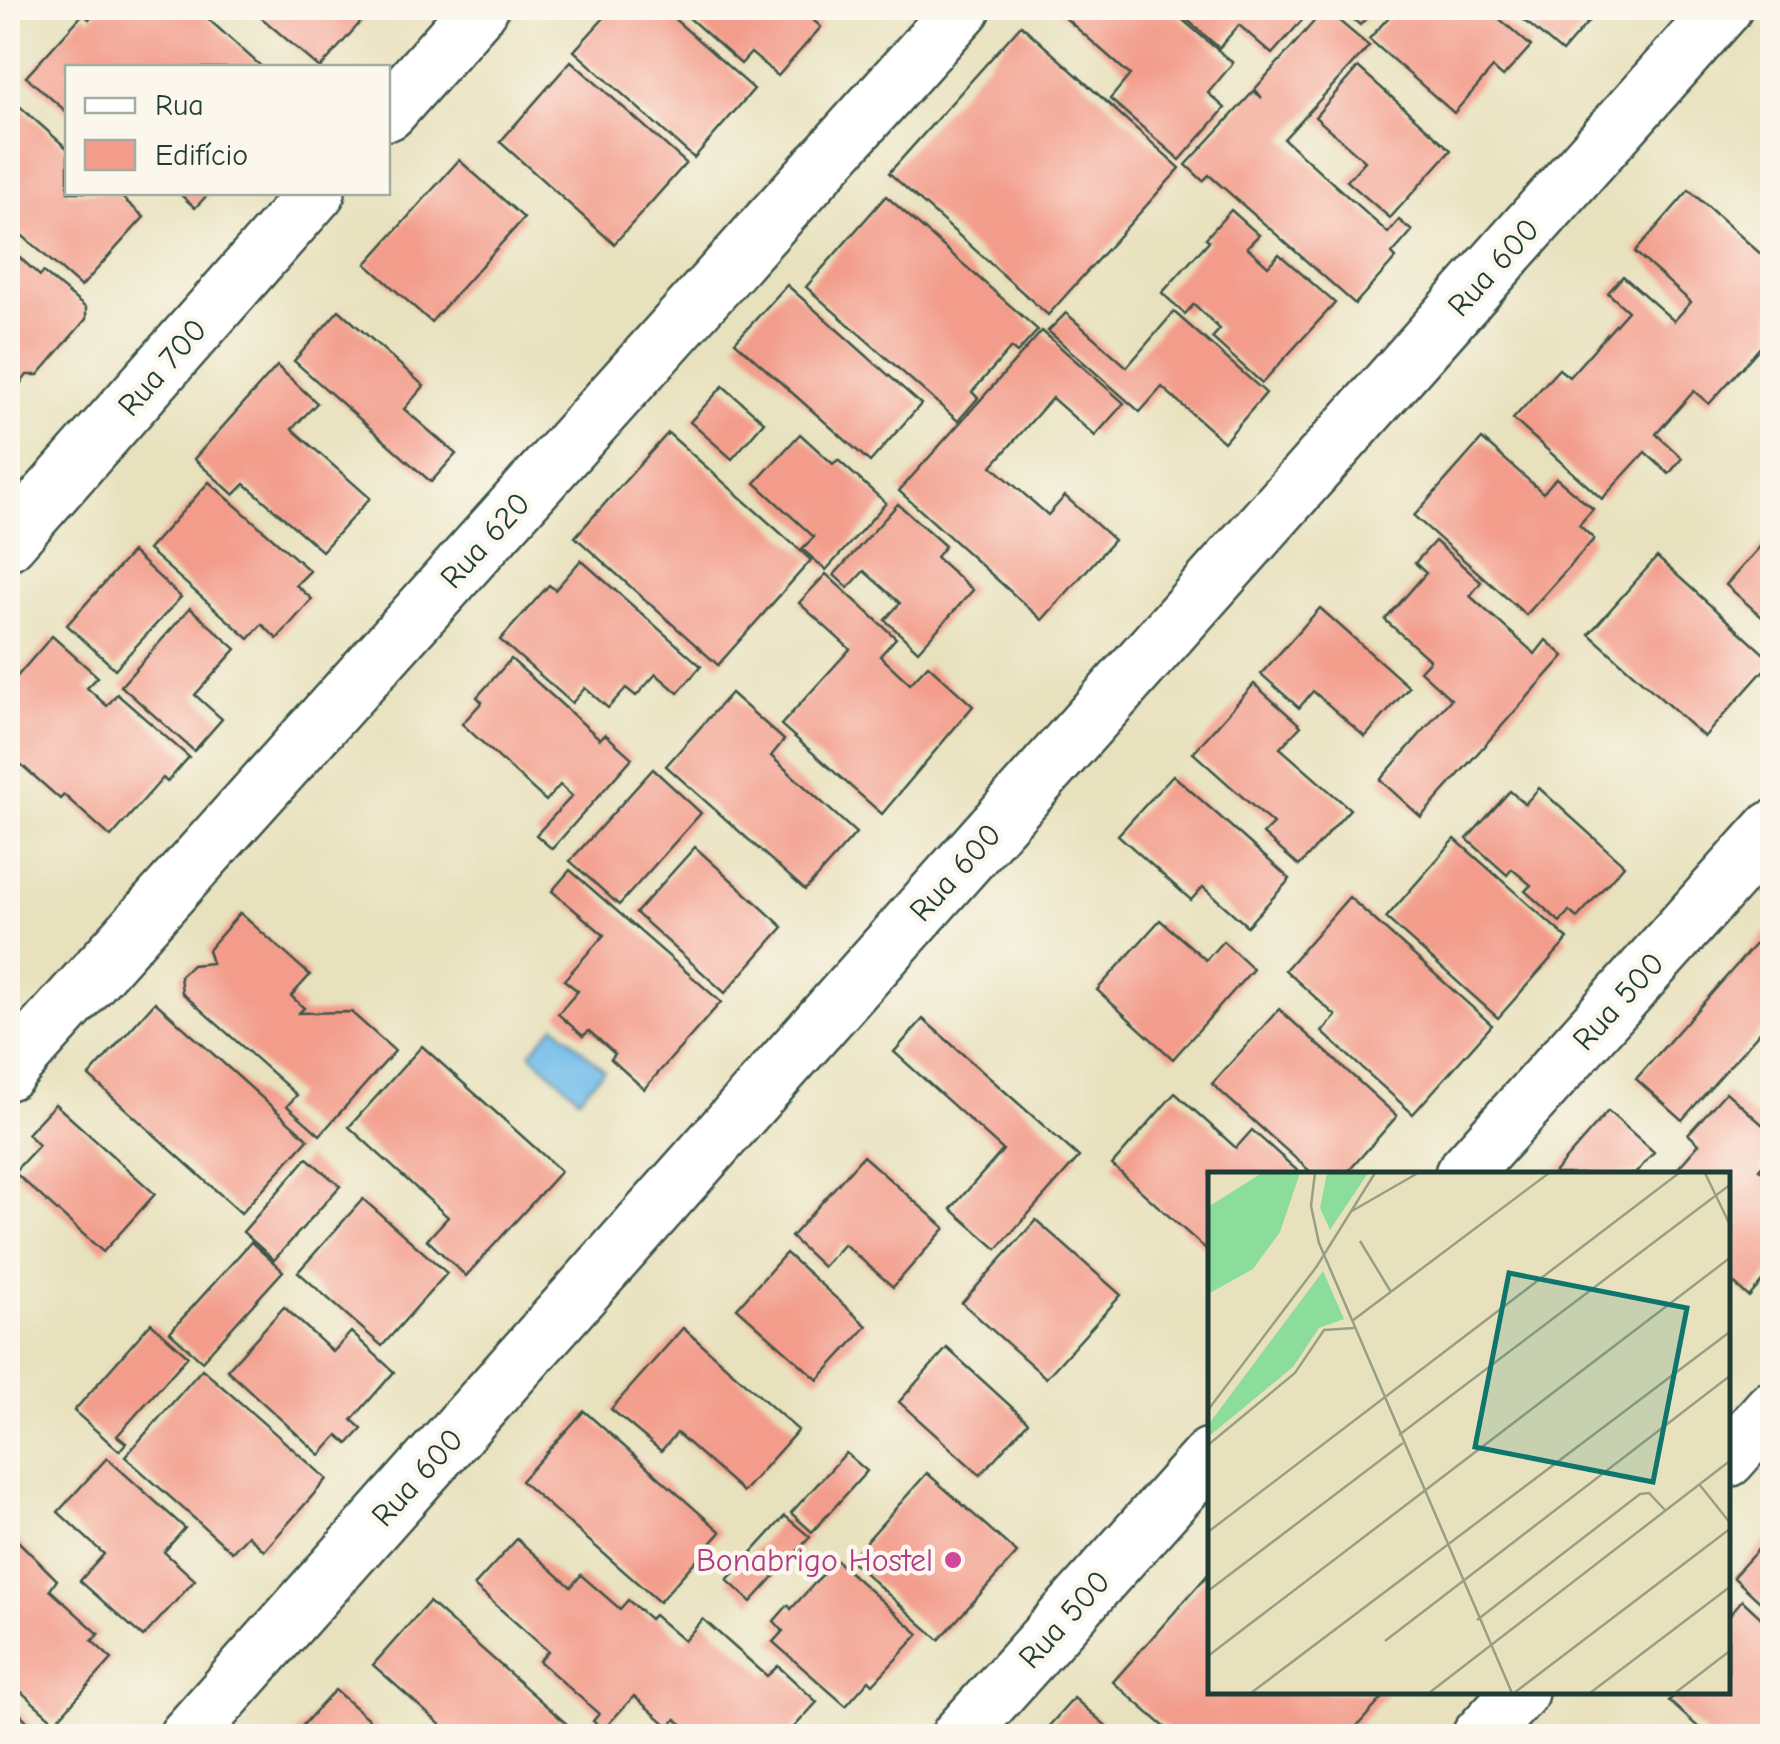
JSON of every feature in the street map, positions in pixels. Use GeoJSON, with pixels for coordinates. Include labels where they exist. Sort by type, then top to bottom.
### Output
{"type":"FeatureCollection","features":[{"type":"Feature","properties":{"kind":"street"},"geometry":{"type":"LineString","coordinates":[[390,110],[480,8]]}},
{"type":"Feature","properties":{"kind":"street","name":"Rua 620"},"geometry":{"type":"LineString","coordinates":[[8,1072],[963,8]]}},
{"type":"Feature","properties":{"kind":"street","name":"Rua 600"},"geometry":{"type":"LineString","coordinates":[[187,1736],[1724,8]]}},
{"type":"Feature","properties":{"kind":"street","name":"Rua 700"},"geometry":{"type":"LineString","coordinates":[[8,542],[314,195]]}},
{"type":"Feature","properties":{"kind":"street","name":"Rua 500"},"geometry":{"type":"LineString","coordinates":[[1465,1172],[1772,828]]}},
{"type":"Feature","properties":{"kind":"street"},"geometry":{"type":"LineString","coordinates":[[1730,1457],[1772,1409]]}},
{"type":"Feature","properties":{"kind":"street","name":"Rua 500"},"geometry":{"type":"LineString","coordinates":[[959,1736],[1208,1458]]}},
{"type":"Feature","properties":{"kind":"street"},"geometry":{"type":"LineString","coordinates":[[1480,1736],[1518,1694]]}},
{"type":"Feature","properties":{"kind":"water"},"geometry":{"type":"Polygon","coordinates":[[[555,1025],[604,1070],[579,1098],[530,1053],[555,1025]]]}},
{"type":"Feature","properties":{"kind":"building"},"geometry":{"type":"Polygon","coordinates":[[[99,8],[196,8],[260,65],[65,65],[65,110],[26,77],[83,14],[89,19],[99,8]]]}},
{"type":"Feature","properties":{"kind":"building"},"geometry":{"type":"Polygon","coordinates":[[[250,8],[373,8],[323,65],[316,65],[250,8]]]}},
{"type":"Feature","properties":{"kind":"building"},"geometry":{"type":"Polygon","coordinates":[[[613,8],[662,8],[754,89],[694,158],[574,51],[613,8]]]}},
{"type":"Feature","properties":{"kind":"building"},"geometry":{"type":"Polygon","coordinates":[[[678,8],[800,8],[821,27],[778,76],[751,53],[741,64],[678,8]]]}},
{"type":"Feature","properties":{"kind":"building"},"geometry":{"type":"Polygon","coordinates":[[[1054,8],[1169,8],[1233,63],[1208,93],[1225,108],[1180,160],[1110,99],[1130,75],[1054,8]]]}},
{"type":"Feature","properties":{"kind":"building"},"geometry":{"type":"Polygon","coordinates":[[[1174,8],[1313,8],[1272,54],[1239,25],[1219,48],[1174,8]]]}},
{"type":"Feature","properties":{"kind":"building"},"geometry":{"type":"Polygon","coordinates":[[[1340,8],[1375,8],[1360,25],[1340,8]]]}},
{"type":"Feature","properties":{"kind":"building"},"geometry":{"type":"Polygon","coordinates":[[[1397,8],[1487,8],[1531,46],[1503,77],[1493,68],[1454,113],[1369,39],[1397,8]]]}},
{"type":"Feature","properties":{"kind":"building"},"geometry":{"type":"Polygon","coordinates":[[[1510,8],[1600,8],[1562,52],[1510,8]]]}},
{"type":"Feature","properties":{"kind":"building"},"geometry":{"type":"Polygon","coordinates":[[[1325,9],[1369,46],[1284,139],[1388,233],[1399,220],[1412,231],[1392,254],[1396,258],[1355,304],[1209,175],[1203,181],[1186,165],[1254,91],[1262,98],[1255,89],[1325,9]]]}},
{"type":"Feature","properties":{"kind":"building"},"geometry":{"type":"Polygon","coordinates":[[[1021,25],[1180,168],[1048,315],[889,173],[1021,25]]]}},
{"type":"Feature","properties":{"kind":"building"},"geometry":{"type":"Polygon","coordinates":[[[571,61],[686,163],[614,244],[500,142],[571,61]]]}},
{"type":"Feature","properties":{"kind":"building"},"geometry":{"type":"Polygon","coordinates":[[[1358,67],[1451,150],[1390,218],[1347,181],[1365,161],[1315,117],[1358,67]]]}},
{"type":"Feature","properties":{"kind":"building"},"geometry":{"type":"Polygon","coordinates":[[[8,96],[65,146],[65,195],[119,195],[144,217],[81,287],[8,223],[8,96]]]}},
{"type":"Feature","properties":{"kind":"building"},"geometry":{"type":"Polygon","coordinates":[[[459,160],[524,218],[431,322],[366,264],[459,160]]]}},
{"type":"Feature","properties":{"kind":"building"},"geometry":{"type":"Polygon","coordinates":[[[1689,190],[1772,264],[1772,334],[1709,404],[1694,391],[1656,434],[1682,458],[1669,474],[1645,452],[1602,499],[1513,419],[1559,369],[1569,377],[1628,311],[1608,293],[1623,276],[1674,321],[1691,302],[1635,252],[1689,190]]]}},
{"type":"Feature","properties":{"kind":"building"},"geometry":{"type":"Polygon","coordinates":[[[181,195],[207,195],[195,208],[181,195]]]}},
{"type":"Feature","properties":{"kind":"building"},"geometry":{"type":"Polygon","coordinates":[[[886,196],[1038,330],[1017,353],[1011,348],[972,392],[978,398],[958,421],[806,287],[886,196]]]}},
{"type":"Feature","properties":{"kind":"building"},"geometry":{"type":"Polygon","coordinates":[[[1231,210],[1259,235],[1247,247],[1268,266],[1279,254],[1335,303],[1262,383],[1212,338],[1220,329],[1194,304],[1185,314],[1162,293],[1231,210]]]}},
{"type":"Feature","properties":{"kind":"building"},"geometry":{"type":"Polygon","coordinates":[[[8,247],[40,276],[43,272],[86,308],[86,319],[38,375],[27,375],[13,393],[8,388],[8,247]]]}},
{"type":"Feature","properties":{"kind":"building"},"geometry":{"type":"Polygon","coordinates":[[[787,285],[921,404],[870,462],[735,342],[787,285]]]}},
{"type":"Feature","properties":{"kind":"building"},"geometry":{"type":"Polygon","coordinates":[[[339,310],[424,386],[404,409],[456,454],[431,482],[294,361],[339,310]]]}},
{"type":"Feature","properties":{"kind":"building"},"geometry":{"type":"Polygon","coordinates":[[[1174,312],[1266,393],[1224,442],[1162,387],[1140,412],[1048,331],[1066,313],[1127,367],[1174,312]]]}},
{"type":"Feature","properties":{"kind":"building"},"geometry":{"type":"Polygon","coordinates":[[[1042,331],[1124,403],[1095,436],[1052,398],[992,466],[1048,515],[1065,496],[1114,540],[1042,620],[899,491],[1042,331]]]}},
{"type":"Feature","properties":{"kind":"building"},"geometry":{"type":"Polygon","coordinates":[[[277,366],[317,403],[292,429],[370,498],[322,551],[245,484],[234,495],[194,459],[277,366]]]}},
{"type":"Feature","properties":{"kind":"building"},"geometry":{"type":"Polygon","coordinates":[[[723,386],[764,422],[732,459],[690,422],[723,386]]]}},
{"type":"Feature","properties":{"kind":"building"},"geometry":{"type":"Polygon","coordinates":[[[668,433],[811,560],[718,665],[575,537],[668,433]]]}},
{"type":"Feature","properties":{"kind":"building"},"geometry":{"type":"Polygon","coordinates":[[[800,434],[833,464],[838,460],[886,503],[826,570],[802,549],[814,537],[755,483],[800,434]]]}},
{"type":"Feature","properties":{"kind":"building"},"geometry":{"type":"Polygon","coordinates":[[[1482,439],[1543,493],[1556,478],[1593,509],[1579,525],[1594,539],[1526,615],[1414,516],[1482,439]]]}},
{"type":"Feature","properties":{"kind":"building"},"geometry":{"type":"Polygon","coordinates":[[[209,482],[310,571],[296,585],[312,599],[277,639],[262,624],[249,639],[148,550],[209,482]]]}},
{"type":"Feature","properties":{"kind":"building"},"geometry":{"type":"Polygon","coordinates":[[[898,504],[945,546],[936,557],[973,590],[918,651],[885,620],[900,603],[864,571],[848,588],[834,575],[898,504]]]}},
{"type":"Feature","properties":{"kind":"building"},"geometry":{"type":"Polygon","coordinates":[[[1772,533],[1772,626],[1726,585],[1772,533]]]}},
{"type":"Feature","properties":{"kind":"building"},"geometry":{"type":"Polygon","coordinates":[[[1435,541],[1481,582],[1470,596],[1535,654],[1546,640],[1564,656],[1421,817],[1380,780],[1451,699],[1420,671],[1430,660],[1385,620],[1426,573],[1415,563],[1435,541]]]}},
{"type":"Feature","properties":{"kind":"building"},"geometry":{"type":"Polygon","coordinates":[[[132,552],[181,597],[115,669],[67,625],[132,552]]]}},
{"type":"Feature","properties":{"kind":"building"},"geometry":{"type":"Polygon","coordinates":[[[1657,557],[1772,661],[1704,737],[1589,634],[1657,557]]]}},
{"type":"Feature","properties":{"kind":"building"},"geometry":{"type":"Polygon","coordinates":[[[581,560],[701,666],[678,693],[656,674],[636,696],[626,688],[608,708],[585,688],[572,703],[500,640],[549,585],[555,590],[581,560]]]}},
{"type":"Feature","properties":{"kind":"building"},"geometry":{"type":"Polygon","coordinates":[[[826,574],[896,638],[880,656],[910,684],[928,665],[973,706],[882,814],[781,725],[850,649],[799,603],[826,574]]]}},
{"type":"Feature","properties":{"kind":"building"},"geometry":{"type":"Polygon","coordinates":[[[190,608],[236,649],[195,695],[222,719],[194,751],[121,686],[190,608]]]}},
{"type":"Feature","properties":{"kind":"building"},"geometry":{"type":"Polygon","coordinates":[[[1320,608],[1409,687],[1365,737],[1313,691],[1299,708],[1261,674],[1320,608]]]}},
{"type":"Feature","properties":{"kind":"building"},"geometry":{"type":"Polygon","coordinates":[[[52,636],[98,677],[87,688],[107,706],[117,694],[189,757],[167,782],[163,778],[111,837],[8,753],[8,687],[52,636]]]}},
{"type":"Feature","properties":{"kind":"building"},"geometry":{"type":"Polygon","coordinates":[[[511,659],[600,739],[605,734],[632,758],[552,849],[536,835],[572,796],[560,785],[546,801],[462,724],[482,702],[477,697],[511,659]]]}},
{"type":"Feature","properties":{"kind":"building"},"geometry":{"type":"Polygon","coordinates":[[[1254,684],[1301,726],[1280,748],[1350,809],[1299,866],[1263,834],[1273,824],[1193,753],[1254,684]]]}},
{"type":"Feature","properties":{"kind":"building"},"geometry":{"type":"Polygon","coordinates":[[[731,693],[784,740],[771,756],[856,833],[805,890],[666,766],[731,693]]]}},
{"type":"Feature","properties":{"kind":"building"},"geometry":{"type":"Polygon","coordinates":[[[653,769],[701,813],[619,905],[570,861],[653,769]]]}},
{"type":"Feature","properties":{"kind":"building"},"geometry":{"type":"Polygon","coordinates":[[[1173,775],[1290,879],[1247,926],[1203,887],[1191,900],[1118,835],[1173,775]]]}},
{"type":"Feature","properties":{"kind":"building"},"geometry":{"type":"Polygon","coordinates":[[[1539,788],[1624,865],[1577,918],[1569,911],[1560,922],[1525,891],[1531,885],[1512,869],[1507,875],[1467,839],[1510,791],[1525,804],[1539,788]]]}},
{"type":"Feature","properties":{"kind":"building"},"geometry":{"type":"Polygon","coordinates":[[[1455,839],[1568,939],[1498,1018],[1386,918],[1455,839]]]}},
{"type":"Feature","properties":{"kind":"building"},"geometry":{"type":"Polygon","coordinates":[[[695,847],[783,927],[725,993],[636,913],[695,847]]]}},
{"type":"Feature","properties":{"kind":"building"},"geometry":{"type":"Polygon","coordinates":[[[570,870],[721,1002],[644,1089],[611,1059],[615,1054],[589,1031],[583,1036],[558,1014],[578,991],[564,980],[604,935],[552,891],[570,870]]]}},
{"type":"Feature","properties":{"kind":"building"},"geometry":{"type":"Polygon","coordinates":[[[1349,897],[1492,1025],[1413,1114],[1322,1032],[1336,1016],[1285,970],[1349,897]]]}},
{"type":"Feature","properties":{"kind":"building"},"geometry":{"type":"Polygon","coordinates":[[[240,913],[310,975],[291,996],[304,1008],[299,1013],[351,1012],[395,1051],[320,1135],[287,1106],[297,1095],[182,993],[180,976],[192,965],[212,963],[208,950],[240,913]]]}},
{"type":"Feature","properties":{"kind":"building"},"geometry":{"type":"Polygon","coordinates":[[[1160,920],[1206,960],[1223,941],[1253,969],[1173,1059],[1097,990],[1160,920]]]}},
{"type":"Feature","properties":{"kind":"building"},"geometry":{"type":"Polygon","coordinates":[[[1772,925],[1772,1018],[1682,1120],[1636,1079],[1772,925]]]}},
{"type":"Feature","properties":{"kind":"building"},"geometry":{"type":"Polygon","coordinates":[[[155,1002],[308,1139],[241,1213],[89,1076],[155,1002]]]}},
{"type":"Feature","properties":{"kind":"building"},"geometry":{"type":"Polygon","coordinates":[[[1279,1009],[1397,1116],[1348,1172],[1311,1172],[1212,1084],[1279,1009]]]}},
{"type":"Feature","properties":{"kind":"building"},"geometry":{"type":"Polygon","coordinates":[[[923,1019],[1079,1157],[997,1249],[951,1209],[1003,1150],[894,1052],[923,1019]]]}},
{"type":"Feature","properties":{"kind":"building"},"geometry":{"type":"Polygon","coordinates":[[[422,1046],[561,1171],[466,1276],[427,1240],[448,1217],[349,1127],[422,1046]]]}},
{"type":"Feature","properties":{"kind":"building"},"geometry":{"type":"Polygon","coordinates":[[[1726,1092],[1772,1133],[1772,1154],[1759,1169],[1772,1181],[1772,1270],[1749,1297],[1730,1280],[1730,1172],[1675,1172],[1699,1144],[1688,1134],[1726,1092]]]}},
{"type":"Feature","properties":{"kind":"building"},"geometry":{"type":"Polygon","coordinates":[[[1175,1093],[1236,1148],[1252,1130],[1299,1172],[1208,1172],[1208,1251],[1112,1165],[1175,1093]]]}},
{"type":"Feature","properties":{"kind":"building"},"geometry":{"type":"Polygon","coordinates":[[[55,1104],[155,1194],[103,1252],[14,1172],[39,1145],[27,1134],[55,1104]]]}},
{"type":"Feature","properties":{"kind":"building"},"geometry":{"type":"Polygon","coordinates":[[[1608,1111],[1654,1152],[1637,1172],[1555,1172],[1608,1111]]]}},
{"type":"Feature","properties":{"kind":"building"},"geometry":{"type":"Polygon","coordinates":[[[863,1156],[945,1228],[893,1287],[844,1244],[823,1267],[791,1237],[863,1156]]]}},
{"type":"Feature","properties":{"kind":"building"},"geometry":{"type":"Polygon","coordinates":[[[307,1158],[340,1186],[274,1260],[243,1232],[307,1158]]]}},
{"type":"Feature","properties":{"kind":"building"},"geometry":{"type":"Polygon","coordinates":[[[363,1199],[447,1273],[382,1346],[298,1272],[363,1199]]]}},
{"type":"Feature","properties":{"kind":"building"},"geometry":{"type":"Polygon","coordinates":[[[1036,1220],[1121,1295],[1046,1378],[962,1303],[1036,1220]]]}},
{"type":"Feature","properties":{"kind":"building"},"geometry":{"type":"Polygon","coordinates":[[[251,1242],[283,1271],[202,1361],[170,1332],[251,1242]]]}},
{"type":"Feature","properties":{"kind":"building"},"geometry":{"type":"Polygon","coordinates":[[[786,1253],[867,1326],[818,1380],[737,1308],[786,1253]]]}},
{"type":"Feature","properties":{"kind":"building"},"geometry":{"type":"Polygon","coordinates":[[[284,1307],[333,1352],[351,1332],[394,1372],[352,1420],[362,1429],[348,1444],[338,1435],[320,1455],[227,1370],[284,1307]]]}},
{"type":"Feature","properties":{"kind":"building"},"geometry":{"type":"Polygon","coordinates":[[[151,1323],[188,1356],[117,1436],[126,1443],[119,1451],[74,1411],[151,1323]]]}},
{"type":"Feature","properties":{"kind":"building"},"geometry":{"type":"Polygon","coordinates":[[[683,1328],[798,1430],[743,1492],[677,1433],[661,1451],[611,1409],[683,1328]]]}},
{"type":"Feature","properties":{"kind":"building"},"geometry":{"type":"Polygon","coordinates":[[[947,1348],[1028,1422],[980,1475],[899,1402],[947,1348]]]}},
{"type":"Feature","properties":{"kind":"building"},"geometry":{"type":"Polygon","coordinates":[[[202,1369],[327,1479],[264,1551],[248,1535],[232,1552],[125,1457],[202,1369]]]}},
{"type":"Feature","properties":{"kind":"building"},"geometry":{"type":"Polygon","coordinates":[[[584,1411],[721,1532],[659,1602],[521,1481],[584,1411]]]}},
{"type":"Feature","properties":{"kind":"building"},"geometry":{"type":"Polygon","coordinates":[[[846,1453],[867,1471],[812,1532],[791,1513],[846,1453]]]}},
{"type":"Feature","properties":{"kind":"building"},"geometry":{"type":"Polygon","coordinates":[[[107,1458],[185,1528],[164,1552],[195,1580],[143,1637],[80,1581],[104,1554],[58,1512],[107,1458]]]}},
{"type":"Feature","properties":{"kind":"building"},"geometry":{"type":"Polygon","coordinates":[[[927,1473],[1017,1553],[939,1640],[850,1560],[927,1473]]]}},
{"type":"Feature","properties":{"kind":"building"},"geometry":{"type":"Polygon","coordinates":[[[785,1516],[810,1537],[751,1602],[727,1580],[785,1516]]]}},
{"type":"Feature","properties":{"kind":"building"},"geometry":{"type":"Polygon","coordinates":[[[8,1531],[57,1580],[50,1590],[99,1634],[92,1641],[112,1659],[55,1722],[8,1680],[8,1531]]]}},
{"type":"Feature","properties":{"kind":"building"},"geometry":{"type":"Polygon","coordinates":[[[1772,1534],[1772,1613],[1733,1577],[1772,1534]]]}},
{"type":"Feature","properties":{"kind":"building"},"geometry":{"type":"Polygon","coordinates":[[[517,1539],[571,1587],[581,1575],[620,1609],[628,1600],[650,1619],[654,1615],[684,1641],[703,1619],[767,1676],[778,1666],[817,1702],[786,1736],[696,1736],[676,1719],[669,1727],[634,1696],[603,1730],[593,1721],[599,1714],[539,1661],[548,1651],[474,1586],[517,1539]]]}},
{"type":"Feature","properties":{"kind":"building"},"geometry":{"type":"Polygon","coordinates":[[[836,1560],[919,1634],[873,1684],[869,1680],[846,1706],[773,1642],[783,1631],[774,1621],[788,1605],[791,1609],[836,1560]]]}},
{"type":"Feature","properties":{"kind":"building"},"geometry":{"type":"Polygon","coordinates":[[[1208,1574],[1208,1694],[1386,1694],[1348,1736],[1175,1736],[1113,1682],[1208,1574]]]}},
{"type":"Feature","properties":{"kind":"building"},"geometry":{"type":"Polygon","coordinates":[[[1742,1600],[1772,1628],[1772,1736],[1708,1736],[1669,1701],[1675,1694],[1730,1694],[1730,1615],[1742,1600]]]}},
{"type":"Feature","properties":{"kind":"building"},"geometry":{"type":"Polygon","coordinates":[[[429,1602],[577,1733],[453,1736],[373,1665],[429,1602]]]}},
{"type":"Feature","properties":{"kind":"building"},"geometry":{"type":"Polygon","coordinates":[[[335,1690],[388,1736],[293,1736],[335,1690]]]}},
{"type":"Feature","properties":{"kind":"building"},"geometry":{"type":"Polygon","coordinates":[[[1074,1698],[1118,1736],[1040,1736],[1074,1698]]]}},
{"type":"Feature","properties":{"kind":"building"},"geometry":{"type":"Polygon","coordinates":[[[8,1702],[40,1734],[38,1736],[8,1736],[8,1702]]]}},
{"type":"Feature","properties":{"kind":"place","name":"Bonabrigo Hostel"},"geometry":{"type":"Point","coordinates":[953,1560]}}]}
